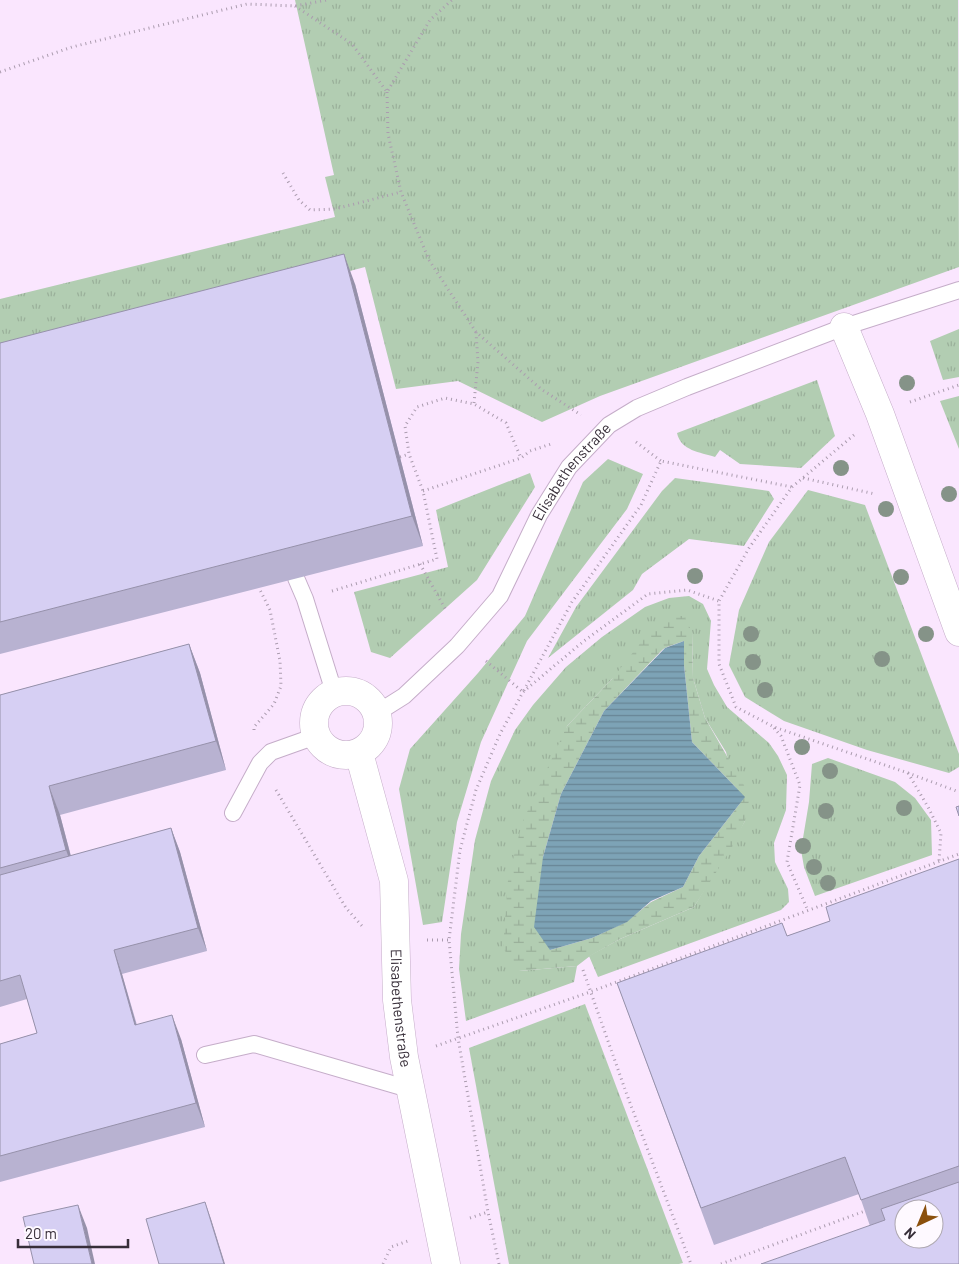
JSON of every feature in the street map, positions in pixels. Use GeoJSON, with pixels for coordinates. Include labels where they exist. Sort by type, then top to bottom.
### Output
{"type":"FeatureCollection","features":[{"type":"Feature","properties":{"kind":"street"},"geometry":{"type":"LineString","coordinates":[[844,327],[880,414],[959,632]]}},
{"type":"Feature","properties":{"kind":"street"},"geometry":{"type":"LineString","coordinates":[[344,690],[355,691],[364,696],[377,713],[379,722],[374,740],[359,753],[344,755],[329,751],[316,736],[313,726],[318,706],[324,698],[334,692],[344,690]]}},
{"type":"Feature","properties":{"kind":"street","name":"Elisabethenstraße"},"geometry":{"type":"LineString","coordinates":[[359,753],[394,882],[397,1000],[404,1057],[409,1090],[446,1264]]}},
{"type":"Feature","properties":{"kind":"lane","name":"Elisabethenstraße"},"geometry":{"type":"LineString","coordinates":[[377,713],[404,696],[457,646],[500,596],[544,507],[569,467],[609,425],[637,408],[687,387],[844,327],[959,290]]}},
{"type":"Feature","properties":{"kind":"lane"},"geometry":{"type":"LineString","coordinates":[[296,578],[305,598],[334,692]]}},
{"type":"Feature","properties":{"kind":"lane"},"geometry":{"type":"LineString","coordinates":[[233,813],[260,763],[271,752],[316,736]]}},
{"type":"Feature","properties":{"kind":"lane"},"geometry":{"type":"LineString","coordinates":[[205,1055],[254,1044],[409,1090]]}},
{"type":"Feature","properties":{"kind":"path"},"geometry":{"type":"LineString","coordinates":[[0,72],[72,47],[247,4],[295,6],[327,0]]}},
{"type":"Feature","properties":{"kind":"path"},"geometry":{"type":"LineString","coordinates":[[452,0],[430,20],[387,92],[388,134],[401,192],[429,260],[476,332],[541,389],[578,413],[609,425]]}},
{"type":"Feature","properties":{"kind":"path"},"geometry":{"type":"LineString","coordinates":[[295,6],[352,44],[387,92]]}},
{"type":"Feature","properties":{"kind":"path"},"geometry":{"type":"LineString","coordinates":[[284,173],[299,200],[310,210],[335,209],[401,192]]}},
{"type":"Feature","properties":{"kind":"path"},"geometry":{"type":"LineString","coordinates":[[474,404],[478,362],[476,332]]}},
{"type":"Feature","properties":{"kind":"path"},"geometry":{"type":"LineString","coordinates":[[959,385],[880,414],[802,478],[792,487],[749,548],[718,600],[719,664],[736,707],[774,727],[959,792]]}},
{"type":"Feature","properties":{"kind":"path"},"geometry":{"type":"LineString","coordinates":[[270,610],[437,559],[423,491],[409,454],[405,426],[417,407],[445,398],[474,404],[506,423],[522,458]]}},
{"type":"Feature","properties":{"kind":"path"},"geometry":{"type":"LineString","coordinates":[[423,491],[522,458],[530,451],[556,442]]}},
{"type":"Feature","properties":{"kind":"path"},"geometry":{"type":"LineString","coordinates":[[400,457],[409,454]]}},
{"type":"Feature","properties":{"kind":"path"},"geometry":{"type":"LineString","coordinates":[[499,1264],[486,1202],[458,1038],[449,940],[460,850],[476,790],[500,734],[572,602],[641,505],[661,461],[792,487]]}},
{"type":"Feature","properties":{"kind":"path"},"geometry":{"type":"LineString","coordinates":[[802,478],[912,503]]}},
{"type":"Feature","properties":{"kind":"path"},"geometry":{"type":"LineString","coordinates":[[420,564],[446,612]]}},
{"type":"Feature","properties":{"kind":"path"},"geometry":{"type":"LineString","coordinates":[[259,588],[270,610],[280,661],[281,686],[274,704],[254,728],[251,744],[260,763],[346,908],[364,928],[396,941]]}},
{"type":"Feature","properties":{"kind":"path"},"geometry":{"type":"LineString","coordinates":[[523,692],[584,641],[648,594],[687,590],[718,600]]}},
{"type":"Feature","properties":{"kind":"path"},"geometry":{"type":"LineString","coordinates":[[486,661],[523,692]]}},
{"type":"Feature","properties":{"kind":"path"},"geometry":{"type":"LineString","coordinates":[[774,727],[781,736],[800,786],[787,862],[808,910]]}},
{"type":"Feature","properties":{"kind":"path"},"geometry":{"type":"LineString","coordinates":[[908,773],[941,833],[939,862]]}},
{"type":"Feature","properties":{"kind":"path"},"geometry":{"type":"LineString","coordinates":[[404,1057],[590,992],[959,854]]}},
{"type":"Feature","properties":{"kind":"path"},"geometry":{"type":"LineString","coordinates":[[582,970],[691,1264]]}},
{"type":"Feature","properties":{"kind":"path"},"geometry":{"type":"LineString","coordinates":[[721,1264],[865,1211]]}},
{"type":"Feature","properties":{"kind":"green space"},"geometry":{"type":"Polygon","coordinates":[[[295,0],[958,0],[959,267],[600,396],[542,422],[458,381],[396,389],[365,267],[1,363],[0,299],[335,217],[325,177],[334,175],[295,0]]]}},
{"type":"Feature","properties":{"kind":"green space"},"geometry":{"type":"Polygon","coordinates":[[[959,329],[959,377],[943,380],[930,341],[959,329]]]}},
{"type":"Feature","properties":{"kind":"green space"},"geometry":{"type":"Polygon","coordinates":[[[817,380],[835,436],[801,468],[740,464],[720,450],[715,457],[692,450],[679,439],[677,433],[817,380]]]}},
{"type":"Feature","properties":{"kind":"green space"},"geometry":{"type":"Polygon","coordinates":[[[959,396],[959,449],[940,401],[959,396]]]}},
{"type":"Feature","properties":{"kind":"green space"},"geometry":{"type":"Polygon","coordinates":[[[608,459],[643,474],[627,509],[527,641],[481,742],[457,822],[442,922],[423,925],[399,789],[410,749],[478,673],[525,616],[583,482],[608,459]]]}},
{"type":"Feature","properties":{"kind":"green space"},"geometry":{"type":"Polygon","coordinates":[[[530,473],[535,487],[477,580],[390,658],[371,652],[354,592],[448,567],[436,510],[530,473]]]}},
{"type":"Feature","properties":{"kind":"green space"},"geometry":{"type":"Polygon","coordinates":[[[675,478],[769,491],[774,499],[744,546],[689,539],[642,574],[633,590],[548,658],[576,607],[662,491],[675,478]]]}},
{"type":"Feature","properties":{"kind":"green space"},"geometry":{"type":"Polygon","coordinates":[[[808,490],[865,505],[959,754],[959,767],[949,773],[867,750],[784,721],[745,697],[729,665],[739,610],[769,542],[808,490]]]}},
{"type":"Feature","properties":{"kind":"green space"},"geometry":{"type":"Polygon","coordinates":[[[689,596],[703,604],[711,621],[707,669],[714,685],[727,707],[769,743],[787,775],[786,810],[774,843],[775,862],[788,889],[789,902],[781,910],[598,977],[589,956],[620,939],[694,907],[745,821],[726,752],[705,718],[693,678],[692,632],[612,679],[567,726],[519,971],[577,966],[574,982],[466,1021],[459,969],[461,934],[475,840],[491,781],[515,730],[533,705],[566,667],[602,637],[645,607],[669,598],[689,596]]]}},
{"type":"Feature","properties":{"kind":"green space"},"geometry":{"type":"Polygon","coordinates":[[[671,616],[684,616],[692,632],[693,678],[705,718],[750,796],[745,821],[731,849],[694,907],[620,939],[590,956],[577,966],[519,971],[503,948],[508,880],[522,823],[567,726],[612,679],[653,627],[671,616]],[[684,641],[664,648],[604,711],[561,794],[543,857],[550,950],[592,938],[626,922],[651,902],[683,887],[699,856],[745,797],[692,742],[684,665],[684,641]]]}},
{"type":"Feature","properties":{"kind":"green space"},"geometry":{"type":"Polygon","coordinates":[[[828,758],[895,782],[915,798],[931,820],[932,855],[815,896],[804,867],[801,850],[809,802],[812,764],[828,758]]]}},
{"type":"Feature","properties":{"kind":"green space"},"geometry":{"type":"Polygon","coordinates":[[[585,1004],[683,1263],[509,1264],[469,1048],[585,1004]]]}},
{"type":"Feature","properties":{"kind":"water"},"geometry":{"type":"Polygon","coordinates":[[[684,641],[684,665],[692,742],[745,797],[699,856],[683,887],[651,901],[627,922],[592,938],[550,950],[534,927],[543,857],[561,794],[604,711],[665,648],[684,641]]]}},
{"type":"Feature","properties":{"kind":"building"},"geometry":{"type":"Polygon","coordinates":[[[344,254],[412,516],[0,622],[0,343],[344,254]]]}},
{"type":"Feature","properties":{"kind":"building"},"geometry":{"type":"Polygon","coordinates":[[[189,644],[216,741],[49,786],[66,850],[0,868],[0,695],[189,644]]]}},
{"type":"Feature","properties":{"kind":"building"},"geometry":{"type":"Polygon","coordinates":[[[171,828],[198,928],[114,950],[135,1025],[172,1015],[196,1103],[0,1156],[0,1044],[37,1033],[20,975],[0,981],[0,875],[171,828]]]}},
{"type":"Feature","properties":{"kind":"building"},"geometry":{"type":"Polygon","coordinates":[[[959,859],[959,1166],[861,1200],[845,1157],[701,1208],[617,983],[782,923],[787,936],[830,921],[826,907],[959,859]]]}},
{"type":"Feature","properties":{"kind":"building"},"geometry":{"type":"Polygon","coordinates":[[[959,1182],[959,1264],[761,1264],[885,1220],[881,1209],[894,1204],[894,1249],[944,1249],[944,1199],[910,1199],[959,1182]]]}},
{"type":"Feature","properties":{"kind":"building"},"geometry":{"type":"Polygon","coordinates":[[[205,1202],[224,1264],[159,1264],[146,1219],[205,1202]]]}},
{"type":"Feature","properties":{"kind":"building"},"geometry":{"type":"Polygon","coordinates":[[[78,1205],[92,1264],[34,1264],[23,1217],[78,1205]]]}}]}
